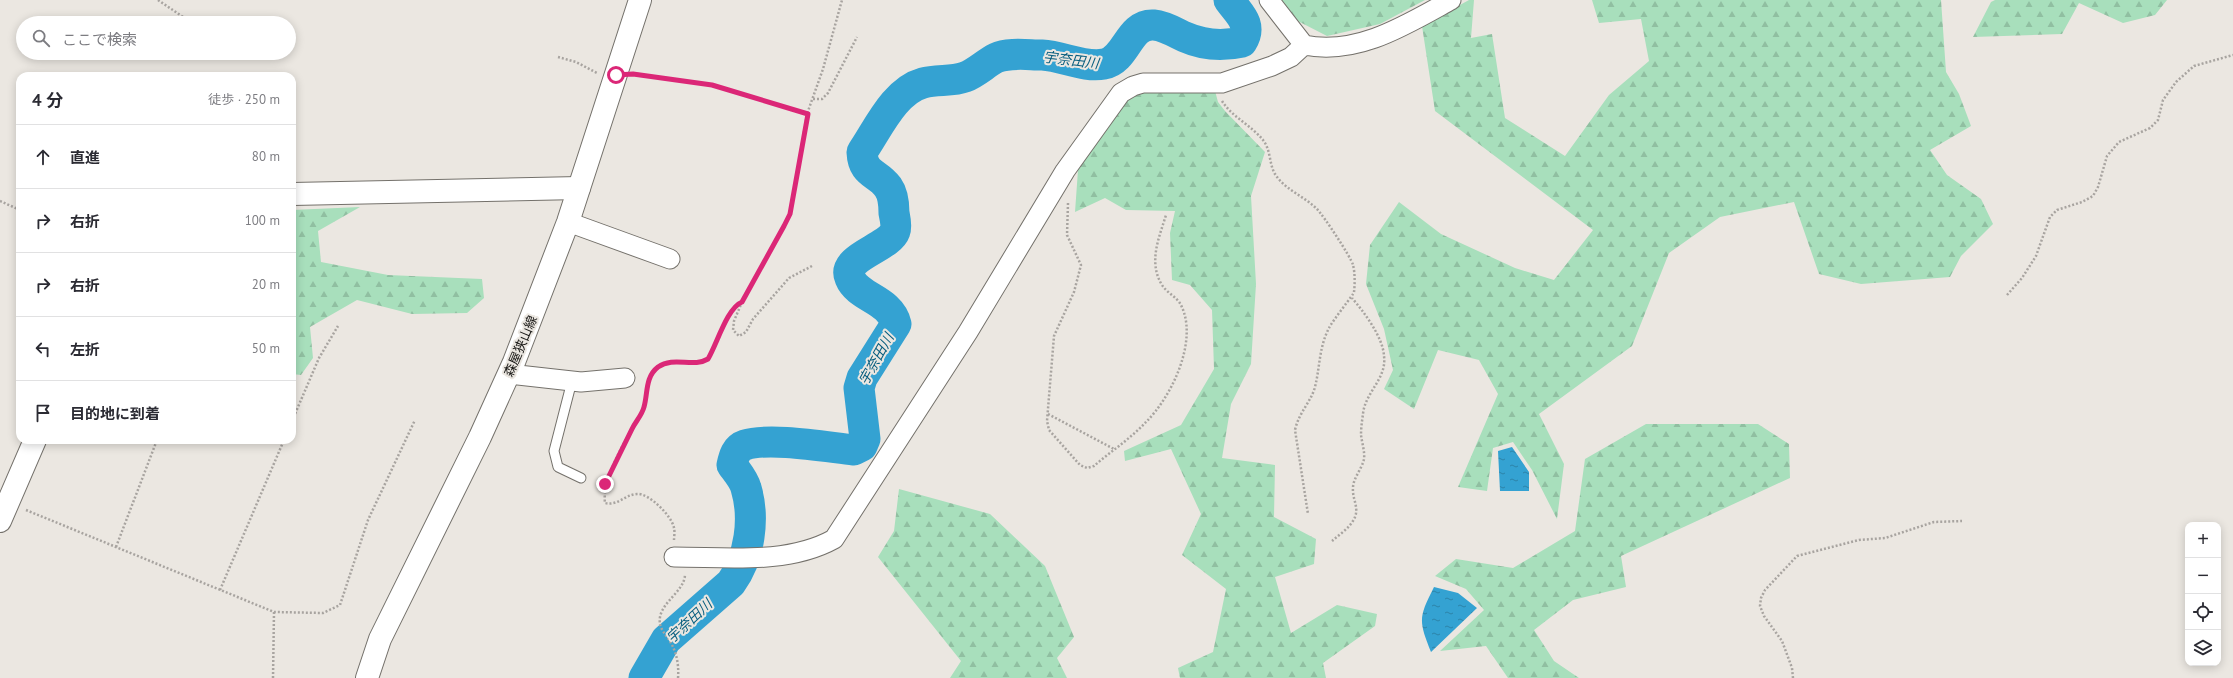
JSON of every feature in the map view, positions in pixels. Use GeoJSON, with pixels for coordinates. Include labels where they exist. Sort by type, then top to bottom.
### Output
{"type":"FeatureCollection","features":[{"type":"Feature","properties":{"kind":"main road","name":"森屋狭山線"},"geometry":{"type":"LineString","coordinates":[[367,678],[380,639],[509,374],[568,222],[640,0]]}},
{"type":"Feature","properties":{"kind":"main road"},"geometry":{"type":"LineString","coordinates":[[296,194],[579,188]]}},
{"type":"Feature","properties":{"kind":"main road"},"geometry":{"type":"LineString","coordinates":[[0,521],[33,444]]}},
{"type":"Feature","properties":{"kind":"street"},"geometry":{"type":"LineString","coordinates":[[1269,0],[1304,45],[1316,47],[1360,43],[1398,30],[1451,0]]}},
{"type":"Feature","properties":{"kind":"street"},"geometry":{"type":"LineString","coordinates":[[680,557],[742,557],[796,554],[819,548],[834,539],[968,332],[1065,171],[1120,93],[1133,86],[1143,83],[1219,83],[1272,66],[1291,57],[1304,45]]}},
{"type":"Feature","properties":{"kind":"street"},"geometry":{"type":"LineString","coordinates":[[568,222],[670,259]]}},
{"type":"Feature","properties":{"kind":"street"},"geometry":{"type":"LineString","coordinates":[[509,374],[581,382],[625,378]]}},
{"type":"Feature","properties":{"kind":"lane"},"geometry":{"type":"LineString","coordinates":[[572,381],[554,451],[558,467],[581,478]]}},
{"type":"Feature","properties":{"kind":"path"},"geometry":{"type":"LineString","coordinates":[[158,0],[182,16]]}},
{"type":"Feature","properties":{"kind":"path"},"geometry":{"type":"LineString","coordinates":[[812,266],[789,278],[753,319],[746,332],[739,336],[733,330],[734,321],[742,302],[790,214],[808,114],[842,0]]}},
{"type":"Feature","properties":{"kind":"path"},"geometry":{"type":"LineString","coordinates":[[813,99],[822,98],[828,93],[857,37]]}},
{"type":"Feature","properties":{"kind":"path"},"geometry":{"type":"LineString","coordinates":[[2007,295],[2022,278],[2036,256],[2050,217],[2057,210],[2082,202],[2093,196],[2098,187],[2107,156],[2119,142],[2150,128],[2158,120],[2163,100],[2176,82],[2194,66],[2233,55]]}},
{"type":"Feature","properties":{"kind":"path"},"geometry":{"type":"LineString","coordinates":[[558,57],[576,62],[603,76],[633,74],[712,85],[808,114]]}},
{"type":"Feature","properties":{"kind":"path"},"geometry":{"type":"LineString","coordinates":[[1219,83],[1220,97],[1225,106],[1263,140],[1268,148],[1275,174],[1288,188],[1317,208],[1327,221],[1353,264],[1354,293],[1352,298],[1344,303],[1328,330],[1321,348],[1316,386],[1298,418],[1295,430],[1308,514]]}},
{"type":"Feature","properties":{"kind":"path"},"geometry":{"type":"LineString","coordinates":[[0,201],[16,208]]}},
{"type":"Feature","properties":{"kind":"path"},"geometry":{"type":"LineString","coordinates":[[1068,201],[1067,235],[1081,265],[1074,292],[1054,336],[1048,414],[1049,430],[1080,465],[1087,468],[1094,466],[1144,425],[1154,414],[1181,368],[1185,352],[1186,327],[1181,306],[1163,286],[1156,268],[1155,252],[1166,215]]}},
{"type":"Feature","properties":{"kind":"path"},"geometry":{"type":"LineString","coordinates":[[1332,541],[1351,524],[1355,517],[1357,510],[1353,487],[1364,458],[1361,434],[1365,401],[1377,385],[1384,371],[1384,355],[1376,332],[1364,311],[1352,298]]}},
{"type":"Feature","properties":{"kind":"path"},"geometry":{"type":"LineString","coordinates":[[678,678],[677,659],[672,644],[660,627],[660,616],[663,608],[685,578],[674,527],[658,503],[646,496],[638,494],[612,504],[605,503],[605,484],[633,427],[641,416],[645,405],[647,383],[657,368],[672,361],[703,362],[708,359],[730,313],[736,304],[742,302]]}},
{"type":"Feature","properties":{"kind":"path"},"geometry":{"type":"LineString","coordinates":[[296,412],[319,358],[338,326]]}},
{"type":"Feature","properties":{"kind":"path"},"geometry":{"type":"LineString","coordinates":[[1048,414],[1114,449]]}},
{"type":"Feature","properties":{"kind":"path"},"geometry":{"type":"LineString","coordinates":[[9,500],[22,509],[274,612],[323,613],[340,605],[368,520],[415,420]]}},
{"type":"Feature","properties":{"kind":"path"},"geometry":{"type":"LineString","coordinates":[[116,547],[155,444]]}},
{"type":"Feature","properties":{"kind":"path"},"geometry":{"type":"LineString","coordinates":[[220,590],[282,444]]}},
{"type":"Feature","properties":{"kind":"path"},"geometry":{"type":"LineString","coordinates":[[1793,678],[1792,668],[1782,641],[1764,616],[1760,606],[1761,598],[1765,590],[1797,556],[1859,540],[1885,538],[1934,522],[1962,521]]}},
{"type":"Feature","properties":{"kind":"path"},"geometry":{"type":"LineString","coordinates":[[273,678],[274,612]]}},
{"type":"Feature","properties":{"kind":"green space"},"geometry":{"type":"Polygon","coordinates":[[[1277,0],[1425,0],[1380,24],[1327,36],[1288,16],[1277,0]]]}},
{"type":"Feature","properties":{"kind":"green space"},"geometry":{"type":"Polygon","coordinates":[[[1469,0],[1474,0],[1471,38],[1492,34],[1505,118],[1565,156],[1609,95],[1649,61],[1641,19],[1599,23],[1592,0],[1941,0],[1946,72],[1959,94],[1971,126],[1930,150],[1947,175],[1981,199],[1993,224],[1961,256],[1950,277],[1861,284],[1819,274],[1794,202],[1720,217],[1669,253],[1632,346],[1539,414],[1564,464],[1557,519],[1532,470],[1513,442],[1493,448],[1487,491],[1458,487],[1498,394],[1479,360],[1438,350],[1414,409],[1384,389],[1393,370],[1384,329],[1366,284],[1370,245],[1399,202],[1441,234],[1515,268],[1554,280],[1593,230],[1435,111],[1422,26],[1469,0]]]}},
{"type":"Feature","properties":{"kind":"green space"},"geometry":{"type":"Polygon","coordinates":[[[1995,0],[2167,0],[2155,15],[2123,23],[2079,3],[2062,34],[1973,37],[1991,2],[1995,0]]]}},
{"type":"Feature","properties":{"kind":"green space"},"geometry":{"type":"Polygon","coordinates":[[[1214,87],[1218,102],[1225,111],[1265,152],[1251,196],[1256,284],[1251,364],[1231,404],[1222,458],[1275,465],[1274,517],[1316,539],[1314,564],[1275,577],[1291,633],[1337,605],[1377,614],[1375,626],[1323,663],[1326,678],[1180,678],[1178,668],[1213,652],[1226,589],[1182,555],[1201,514],[1171,449],[1125,461],[1124,451],[1181,425],[1214,369],[1212,310],[1190,285],[1172,280],[1170,233],[1175,211],[1126,210],[1105,198],[1075,212],[1078,170],[1115,109],[1127,96],[1147,88],[1214,87]]]}},
{"type":"Feature","properties":{"kind":"green space"},"geometry":{"type":"Polygon","coordinates":[[[360,207],[318,231],[321,262],[388,275],[482,279],[484,298],[467,313],[412,314],[357,300],[310,327],[313,358],[301,375],[296,374],[296,210],[360,207]]]}},
{"type":"Feature","properties":{"kind":"green space"},"geometry":{"type":"Polygon","coordinates":[[[1646,424],[1758,424],[1789,444],[1790,478],[1621,556],[1626,587],[1573,600],[1534,630],[1554,661],[1579,678],[1508,678],[1486,646],[1440,651],[1484,610],[1466,589],[1435,576],[1456,559],[1513,568],[1575,531],[1585,459],[1646,424]]]}},
{"type":"Feature","properties":{"kind":"green space"},"geometry":{"type":"Polygon","coordinates":[[[899,489],[990,514],[1045,566],[1074,637],[1057,658],[1067,678],[950,678],[961,661],[878,557],[894,531],[899,489]]]}},
{"type":"Feature","properties":{"kind":"water"},"geometry":{"type":"Polygon","coordinates":[[[1512,447],[1529,472],[1529,491],[1500,491],[1498,451],[1512,447]]]}},
{"type":"Feature","properties":{"kind":"water"},"geometry":{"type":"Polygon","coordinates":[[[1434,587],[1458,593],[1477,608],[1431,652],[1424,633],[1422,619],[1425,605],[1434,587]]]}},
{"type":"Feature","properties":{"kind":"waterway","name":"宇奈田川"},"geometry":{"type":"LineString","coordinates":[[644,678],[666,640],[731,583],[743,561],[749,537],[750,512],[749,500],[745,485],[732,465],[737,450],[745,445],[769,442],[798,443],[854,450],[862,446],[865,439],[859,388],[862,378],[896,324],[893,316],[887,309],[854,285],[850,278],[849,271],[852,264],[884,243],[891,237],[896,229],[891,193],[884,182],[871,172],[865,165],[862,152],[895,102],[913,87],[928,82],[965,77],[1001,56],[1019,54],[1042,55],[1058,57],[1081,63],[1096,65],[1104,64],[1112,61],[1118,56],[1133,35],[1145,26],[1154,25],[1162,27],[1199,42],[1221,44],[1242,42],[1245,36],[1245,24],[1229,0]]}},
{"type":"Feature","properties":{"kind":"route"},"geometry":{"type":"LineString","coordinates":[[605,484],[633,427],[641,416],[645,405],[647,383],[657,368],[672,361],[703,362],[708,359],[714,350],[730,313],[736,304],[742,302],[784,226],[790,214],[808,114],[712,85],[633,74],[616,75]]}}]}
